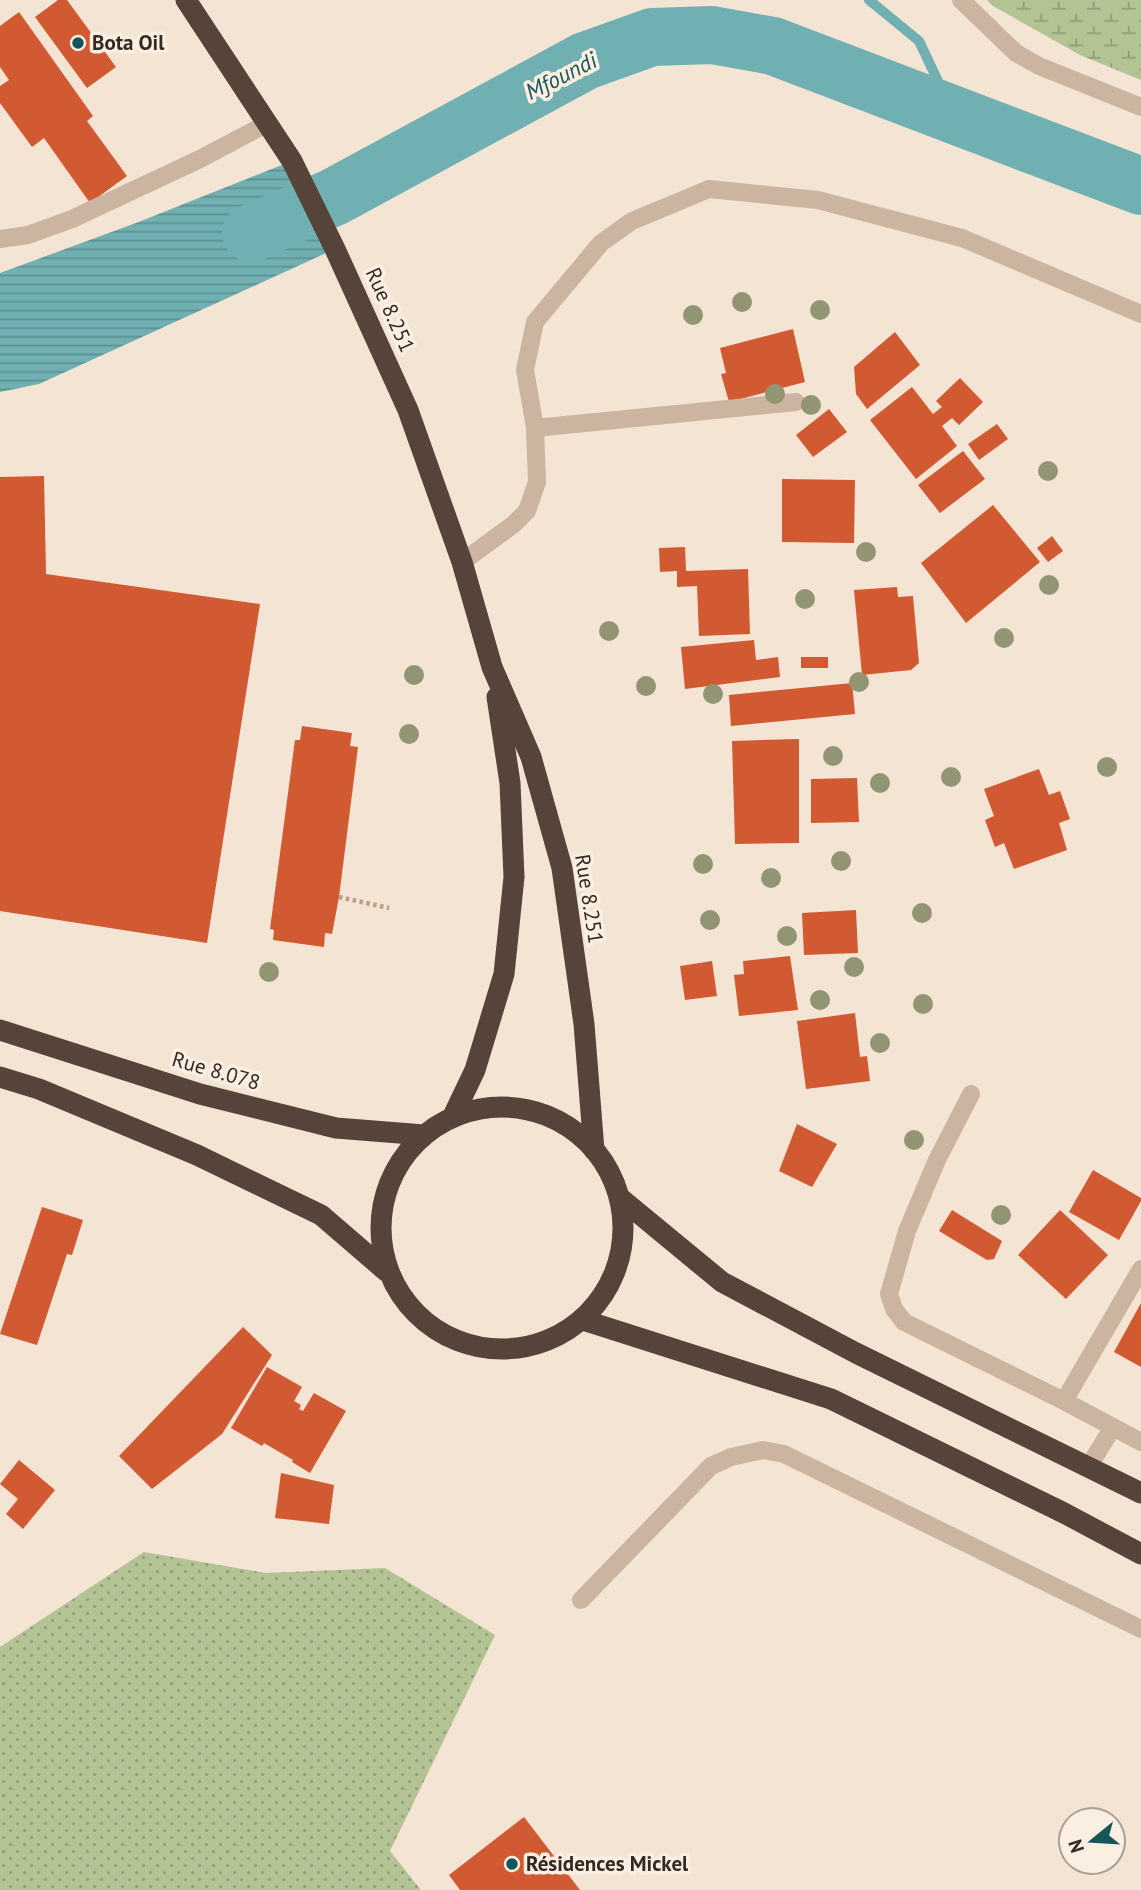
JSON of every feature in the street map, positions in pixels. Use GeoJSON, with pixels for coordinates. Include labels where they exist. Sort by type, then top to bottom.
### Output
{"type":"FeatureCollection","features":[{"type":"Feature","properties":{"kind":"highway","name":"Rue 8.251"},"geometry":{"type":"LineString","coordinates":[[186,0],[292,161],[335,250],[408,410],[462,562],[492,667],[510,783],[514,877],[504,974],[475,1070],[453,1116]]}},
{"type":"Feature","properties":{"kind":"highway","name":"Rue 8.251"},"geometry":{"type":"LineString","coordinates":[[492,667],[531,757],[562,867],[583,1024],[594,1150]]}},
{"type":"Feature","properties":{"kind":"highway","name":"Rue 8.078"},"geometry":{"type":"LineString","coordinates":[[0,1030],[200,1094],[295,1118],[336,1128],[424,1135]]}},
{"type":"Feature","properties":{"kind":"highway"},"geometry":{"type":"LineString","coordinates":[[0,1077],[40,1089],[197,1155],[321,1215],[386,1271],[401,1298],[430,1328],[467,1346],[508,1351],[548,1342],[583,1320],[604,1294],[618,1264],[624,1230],[620,1197],[610,1172],[594,1150],[565,1124],[529,1109],[490,1106],[453,1116],[424,1135],[396,1167],[384,1196],[380,1228],[386,1271]]}},
{"type":"Feature","properties":{"kind":"highway"},"geometry":{"type":"LineString","coordinates":[[620,1197],[722,1282],[856,1353],[1141,1493]]}},
{"type":"Feature","properties":{"kind":"highway"},"geometry":{"type":"LineString","coordinates":[[583,1320],[831,1399],[1064,1513],[1141,1554]]}},
{"type":"Feature","properties":{"kind":"street"},"geometry":{"type":"LineString","coordinates":[[961,0],[1016,53],[1039,66],[1141,107]]}},
{"type":"Feature","properties":{"kind":"street"},"geometry":{"type":"LineString","coordinates":[[0,239],[28,235],[72,219],[200,159],[268,123]]}},
{"type":"Feature","properties":{"kind":"street"},"geometry":{"type":"LineString","coordinates":[[462,562],[514,524],[527,511],[537,482],[535,428],[525,370],[535,322],[601,243],[632,221],[709,189],[818,200],[962,238],[1141,314]]}},
{"type":"Feature","properties":{"kind":"street"},"geometry":{"type":"LineString","coordinates":[[535,428],[796,402]]}},
{"type":"Feature","properties":{"kind":"street"},"geometry":{"type":"LineString","coordinates":[[971,1094],[937,1160],[907,1231],[889,1294],[894,1309],[904,1322],[1141,1442]]}},
{"type":"Feature","properties":{"kind":"street"},"geometry":{"type":"LineString","coordinates":[[1064,1401],[1141,1269]]}},
{"type":"Feature","properties":{"kind":"street"},"geometry":{"type":"LineString","coordinates":[[1089,1466],[1113,1427]]}},
{"type":"Feature","properties":{"kind":"street"},"geometry":{"type":"LineString","coordinates":[[581,1600],[711,1466],[731,1457],[763,1450],[784,1454],[1141,1629]]}},
{"type":"Feature","properties":{"kind":"path"},"geometry":{"type":"LineString","coordinates":[[340,897],[390,908]]}},
{"type":"Feature","properties":{"kind":"green space"},"geometry":{"type":"Polygon","coordinates":[[[987,0],[1141,0],[1141,80],[1080,55],[993,6],[987,0]]]}},
{"type":"Feature","properties":{"kind":"green space"},"geometry":{"type":"Polygon","coordinates":[[[144,1552],[266,1573],[385,1568],[495,1635],[390,1851],[421,1890],[0,1890],[0,1647],[144,1552]]]}},
{"type":"Feature","properties":{"kind":"water"},"geometry":{"type":"Polygon","coordinates":[[[292,161],[335,249],[39,384],[0,392],[0,273],[292,161]]]}},
{"type":"Feature","properties":{"kind":"building"},"geometry":{"type":"Polygon","coordinates":[[[58,0],[67,0],[116,67],[87,88],[35,17],[58,0]]]}},
{"type":"Feature","properties":{"kind":"building"},"geometry":{"type":"Polygon","coordinates":[[[19,12],[93,116],[87,121],[127,176],[90,203],[44,138],[32,147],[0,103],[0,86],[9,80],[0,67],[0,26],[19,12]]]}},
{"type":"Feature","properties":{"kind":"building"},"geometry":{"type":"Polygon","coordinates":[[[793,329],[805,382],[729,402],[721,374],[726,373],[720,348],[793,329]]]}},
{"type":"Feature","properties":{"kind":"building"},"geometry":{"type":"Polygon","coordinates":[[[895,332],[920,365],[867,409],[856,394],[854,367],[895,332]]]}},
{"type":"Feature","properties":{"kind":"building"},"geometry":{"type":"Polygon","coordinates":[[[960,378],[983,402],[959,425],[952,418],[942,426],[957,446],[916,479],[870,420],[912,387],[933,414],[942,407],[936,401],[960,378]]]}},
{"type":"Feature","properties":{"kind":"building"},"geometry":{"type":"Polygon","coordinates":[[[829,409],[847,432],[813,457],[796,435],[829,409]]]}},
{"type":"Feature","properties":{"kind":"building"},"geometry":{"type":"Polygon","coordinates":[[[997,424],[1008,439],[979,460],[968,444],[997,424]]]}},
{"type":"Feature","properties":{"kind":"building"},"geometry":{"type":"Polygon","coordinates":[[[963,451],[985,479],[940,513],[918,485],[963,451]]]}},
{"type":"Feature","properties":{"kind":"building"},"geometry":{"type":"Polygon","coordinates":[[[44,476],[46,574],[260,604],[207,943],[0,911],[0,477],[44,476]]]}},
{"type":"Feature","properties":{"kind":"building"},"geometry":{"type":"Polygon","coordinates":[[[782,479],[855,480],[854,543],[782,542],[782,479]]]}},
{"type":"Feature","properties":{"kind":"building"},"geometry":{"type":"Polygon","coordinates":[[[993,505],[1040,562],[966,623],[921,563],[993,505]]]}},
{"type":"Feature","properties":{"kind":"building"},"geometry":{"type":"Polygon","coordinates":[[[1052,536],[1063,551],[1048,562],[1037,548],[1052,536]]]}},
{"type":"Feature","properties":{"kind":"building"},"geometry":{"type":"Polygon","coordinates":[[[685,547],[686,571],[748,569],[750,634],[699,636],[697,586],[677,587],[677,571],[660,572],[659,548],[685,547]]]}},
{"type":"Feature","properties":{"kind":"building"},"geometry":{"type":"Polygon","coordinates":[[[897,587],[898,597],[913,596],[919,663],[911,670],[862,675],[854,590],[897,587]]]}},
{"type":"Feature","properties":{"kind":"building"},"geometry":{"type":"Polygon","coordinates":[[[754,640],[756,660],[778,657],[780,677],[685,689],[681,647],[754,640]]]}},
{"type":"Feature","properties":{"kind":"building"},"geometry":{"type":"Polygon","coordinates":[[[801,657],[828,657],[828,668],[801,668],[801,657]]]}},
{"type":"Feature","properties":{"kind":"building"},"geometry":{"type":"Polygon","coordinates":[[[852,683],[855,714],[731,726],[729,695],[852,683]]]}},
{"type":"Feature","properties":{"kind":"building"},"geometry":{"type":"Polygon","coordinates":[[[302,726],[352,733],[350,746],[358,747],[339,897],[332,934],[325,933],[324,947],[273,940],[274,930],[270,929],[295,740],[300,740],[302,726]]]}},
{"type":"Feature","properties":{"kind":"building"},"geometry":{"type":"Polygon","coordinates":[[[799,739],[799,843],[735,844],[732,741],[799,739]]]}},
{"type":"Feature","properties":{"kind":"building"},"geometry":{"type":"Polygon","coordinates":[[[1039,769],[1049,795],[1060,791],[1070,819],[1059,823],[1067,850],[1014,869],[1004,843],[995,847],[985,820],[994,816],[984,789],[1039,769]]]}},
{"type":"Feature","properties":{"kind":"building"},"geometry":{"type":"Polygon","coordinates":[[[857,778],[859,822],[811,823],[811,779],[857,778]]]}},
{"type":"Feature","properties":{"kind":"building"},"geometry":{"type":"Polygon","coordinates":[[[856,910],[858,953],[804,955],[802,913],[856,910]]]}},
{"type":"Feature","properties":{"kind":"building"},"geometry":{"type":"Polygon","coordinates":[[[790,956],[798,1010],[739,1016],[734,975],[744,974],[743,961],[790,956]]]}},
{"type":"Feature","properties":{"kind":"building"},"geometry":{"type":"Polygon","coordinates":[[[712,961],[717,996],[685,1000],[680,966],[712,961]]]}},
{"type":"Feature","properties":{"kind":"building"},"geometry":{"type":"Polygon","coordinates":[[[855,1013],[860,1057],[867,1056],[870,1081],[806,1089],[797,1021],[855,1013]]]}},
{"type":"Feature","properties":{"kind":"building"},"geometry":{"type":"Polygon","coordinates":[[[797,1124],[837,1144],[812,1187],[779,1171],[797,1124]]]}},
{"type":"Feature","properties":{"kind":"building"},"geometry":{"type":"Polygon","coordinates":[[[1093,1170],[1141,1198],[1119,1240],[1069,1212],[1093,1170]]]}},
{"type":"Feature","properties":{"kind":"building"},"geometry":{"type":"Polygon","coordinates":[[[42,1207],[83,1220],[72,1255],[67,1254],[37,1345],[0,1334],[42,1207]]]}},
{"type":"Feature","properties":{"kind":"building"},"geometry":{"type":"Polygon","coordinates":[[[952,1210],[1002,1241],[994,1259],[987,1260],[939,1231],[952,1210]]]}},
{"type":"Feature","properties":{"kind":"building"},"geometry":{"type":"Polygon","coordinates":[[[1060,1210],[1108,1255],[1066,1299],[1018,1255],[1060,1210]]]}},
{"type":"Feature","properties":{"kind":"building"},"geometry":{"type":"Polygon","coordinates":[[[1141,1303],[1141,1367],[1114,1352],[1141,1303]]]}},
{"type":"Feature","properties":{"kind":"building"},"geometry":{"type":"Polygon","coordinates":[[[243,1327],[272,1355],[222,1434],[152,1489],[119,1456],[243,1327]]]}},
{"type":"Feature","properties":{"kind":"building"},"geometry":{"type":"Polygon","coordinates":[[[267,1367],[302,1387],[294,1401],[301,1405],[299,1409],[303,1411],[314,1393],[346,1411],[310,1473],[264,1443],[262,1446],[231,1428],[267,1367]]]}},
{"type":"Feature","properties":{"kind":"building"},"geometry":{"type":"Polygon","coordinates":[[[19,1460],[55,1490],[23,1529],[6,1514],[18,1499],[0,1484],[19,1460]]]}},
{"type":"Feature","properties":{"kind":"building"},"geometry":{"type":"Polygon","coordinates":[[[281,1473],[334,1485],[329,1524],[275,1518],[281,1473]]]}},
{"type":"Feature","properties":{"kind":"building","name":"Résidences Mickel"},"geometry":{"type":"Polygon","coordinates":[[[524,1817],[580,1890],[460,1890],[449,1875],[524,1817]]]}},
{"type":"Feature","properties":{"kind":"waterway"},"geometry":{"type":"LineString","coordinates":[[869,0],[919,41],[953,113]]}},
{"type":"Feature","properties":{"kind":"waterway","name":"Mfoundi"},"geometry":{"type":"LineString","coordinates":[[251,233],[334,197],[585,61],[652,37],[712,35],[773,46],[1141,186]]}},
{"type":"Feature","properties":{"kind":"place","name":"Bota Oil"},"geometry":{"type":"Point","coordinates":[78,43]}},
{"type":"Feature","properties":{"kind":"place","name":"Résidences Mickel"},"geometry":{"type":"Point","coordinates":[512,1864]}}]}
